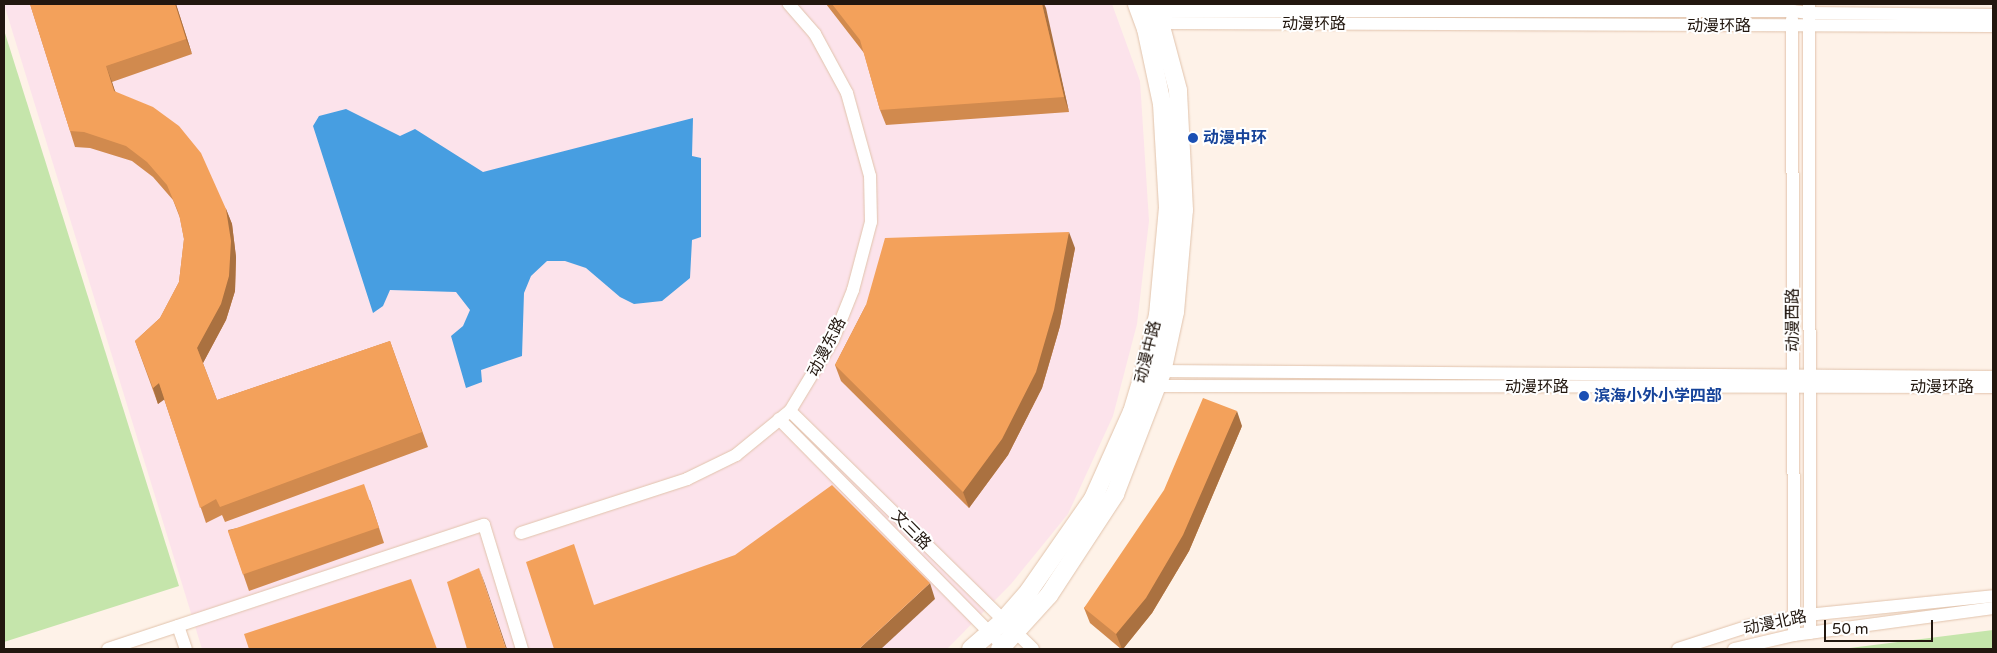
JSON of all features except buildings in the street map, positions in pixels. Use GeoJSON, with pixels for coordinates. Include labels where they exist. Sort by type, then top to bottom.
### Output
{"type":"FeatureCollection","features":[{"type":"Feature","properties":{"kind":"street","name":"动漫东路"},"geometry":{"type":"LineString","coordinates":[[521,533],[687,479],[736,454],[785,415],[833,340],[853,290],[871,222],[870,176],[847,93],[815,34],[789,4]]}},
{"type":"Feature","properties":{"kind":"street","name":"动漫环路"},"geometry":{"type":"LineString","coordinates":[[1150,13],[1793,7],[1809,14],[1993,26]]}},
{"type":"Feature","properties":{"kind":"street","name":"动漫西路"},"geometry":{"type":"LineString","coordinates":[[1793,7],[1794,388],[1792,618],[1794,635]]}},
{"type":"Feature","properties":{"kind":"street","name":"动漫环路"},"geometry":{"type":"LineString","coordinates":[[1150,13],[1792,26],[1809,14],[1993,15]]}},
{"type":"Feature","properties":{"kind":"street","name":"动漫中路"},"geometry":{"type":"LineString","coordinates":[[1003,648],[1076,556],[1115,494],[1151,378],[1175,312],[1184,210],[1178,90],[1150,13]]}},
{"type":"Feature","properties":{"kind":"street","name":"动漫西路"},"geometry":{"type":"LineString","coordinates":[[1809,14],[1808,615],[1810,633]]}},
{"type":"Feature","properties":{"kind":"street","name":"动漫环路"},"geometry":{"type":"LineString","coordinates":[[1151,378],[1794,375],[1809,381],[1993,387]]}},
{"type":"Feature","properties":{"kind":"street","name":"动漫环路"},"geometry":{"type":"LineString","coordinates":[[1151,378],[1794,388],[1809,381],[1993,377]]}},
{"type":"Feature","properties":{"kind":"street","name":"动漫中路"},"geometry":{"type":"LineString","coordinates":[[971,649],[1003,621],[1057,555],[1093,499],[1132,412],[1151,378]]}},
{"type":"Feature","properties":{"kind":"street","name":"文三路"},"geometry":{"type":"LineString","coordinates":[[785,415],[1033,649]]}},
{"type":"Feature","properties":{"kind":"street","name":"文三路"},"geometry":{"type":"LineString","coordinates":[[785,415],[1003,648]]}},
{"type":"Feature","properties":{"kind":"street"},"geometry":{"type":"LineString","coordinates":[[108,649],[484,525],[522,649]]}},
{"type":"Feature","properties":{"kind":"street","name":"动漫北路"},"geometry":{"type":"LineString","coordinates":[[1678,649],[1749,626],[1808,615],[1993,596]]}},
{"type":"Feature","properties":{"kind":"street","name":"动漫北路"},"geometry":{"type":"LineString","coordinates":[[1734,649],[1794,635],[1993,608]]}},
{"type":"Feature","properties":{"kind":"street"},"geometry":{"type":"LineString","coordinates":[[178,626],[186,649]]}},
{"type":"Feature","properties":{"kind":"shaded area"},"geometry":{"type":"Polygon","coordinates":[[[4,4],[1112,4],[1140,81],[1149,221],[1137,324],[1113,416],[1068,514],[1011,584],[947,649],[202,649],[4,4]]]}},
{"type":"Feature","properties":{"kind":"green space"},"geometry":{"type":"Polygon","coordinates":[[[4,30],[179,586],[4,642],[4,30]]]}},
{"type":"Feature","properties":{"kind":"green space"},"geometry":{"type":"Polygon","coordinates":[[[1993,630],[1993,649],[1842,649],[1993,630]]]}},
{"type":"Feature","properties":{"kind":"water"},"geometry":{"type":"Polygon","coordinates":[[[346,109],[400,136],[415,129],[483,172],[693,118],[692,156],[701,158],[701,237],[692,240],[690,278],[662,301],[634,304],[620,297],[586,268],[565,261],[547,261],[531,276],[524,293],[522,356],[481,370],[482,382],[466,388],[451,336],[463,326],[470,310],[456,292],[390,290],[383,306],[373,313],[313,126],[319,116],[346,109]]]}},
{"type":"Feature","properties":{"kind":"place","name":"动漫中环"},"geometry":{"type":"Point","coordinates":[1193,138]}},
{"type":"Feature","properties":{"kind":"place","name":"滨海小外小学四部"},"geometry":{"type":"Point","coordinates":[1584,396]}}]}
